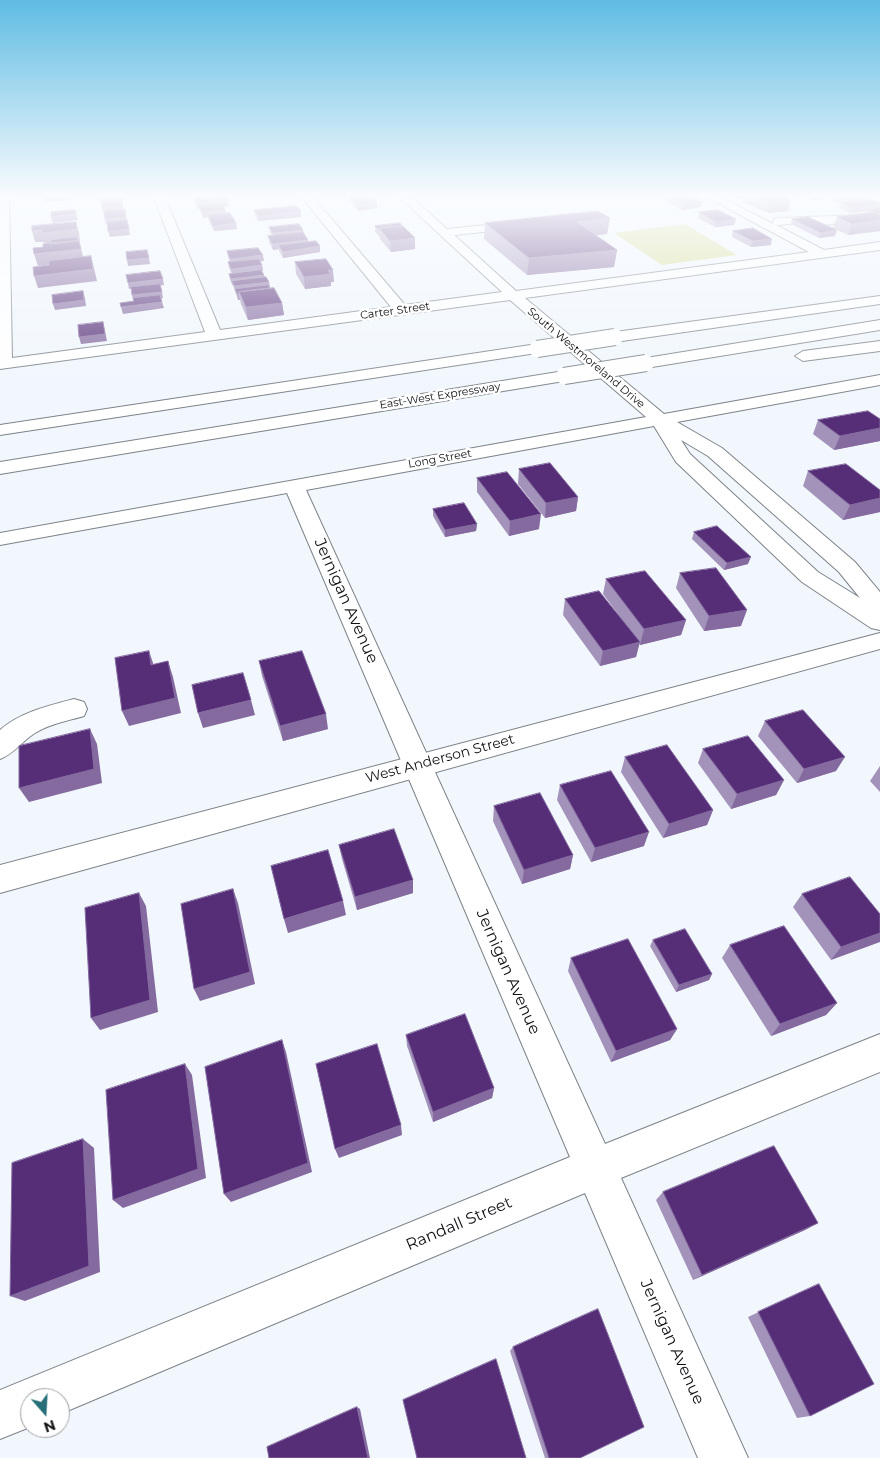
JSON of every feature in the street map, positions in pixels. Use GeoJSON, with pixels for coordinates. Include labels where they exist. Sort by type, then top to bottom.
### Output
{"type":"FeatureCollection","features":[{"type":"Feature","properties":{"kind":"main road"},"geometry":{"type":"LineString","coordinates":[[2,263],[2,364]]}},
{"type":"Feature","properties":{"kind":"main road"},"geometry":{"type":"LineString","coordinates":[[185,263],[214,335]]}},
{"type":"Feature","properties":{"kind":"main road"},"geometry":{"type":"LineString","coordinates":[[362,263],[401,310]]}},
{"type":"Feature","properties":{"kind":"main road","name":"South Westmoreland Drive"},"geometry":{"type":"LineString","coordinates":[[477,263],[659,419],[715,452],[847,567],[880,608]]}},
{"type":"Feature","properties":{"kind":"main road","name":"Carter Street"},"geometry":{"type":"LineString","coordinates":[[2,364],[755,263]]}},
{"type":"Feature","properties":{"kind":"main road"},"geometry":{"type":"LineString","coordinates":[[854,304],[880,295]]}},
{"type":"Feature","properties":{"kind":"main road"},"geometry":{"type":"LineString","coordinates":[[0,430],[615,337],[880,300]]}},
{"type":"Feature","properties":{"kind":"main road","name":"East-West Expressway"},"geometry":{"type":"LineString","coordinates":[[0,468],[880,325]]}},
{"type":"Feature","properties":{"kind":"main road"},"geometry":{"type":"LineString","coordinates":[[667,360],[808,356],[880,346]]}},
{"type":"Feature","properties":{"kind":"main road","name":"Long Street"},"geometry":{"type":"LineString","coordinates":[[0,539],[880,380]]}},
{"type":"Feature","properties":{"kind":"main road"},"geometry":{"type":"LineString","coordinates":[[853,385],[875,399]]}},
{"type":"Feature","properties":{"kind":"main road","name":"South Westmoreland Drive"},"geometry":{"type":"LineString","coordinates":[[659,419],[683,458],[810,577],[880,622]]}},
{"type":"Feature","properties":{"kind":"main road","name":"Jernigan Avenue"},"geometry":{"type":"LineString","coordinates":[[294,485],[723,1458]]}},
{"type":"Feature","properties":{"kind":"main road","name":"West Anderson Street"},"geometry":{"type":"LineString","coordinates":[[0,878],[880,641]]}},
{"type":"Feature","properties":{"kind":"main road"},"geometry":{"type":"LineString","coordinates":[[0,748],[12,733],[25,724],[43,717],[74,710]]}},
{"type":"Feature","properties":{"kind":"main road","name":"Randall Street"},"geometry":{"type":"LineString","coordinates":[[64,1388],[595,1168],[880,1053]]}},
{"type":"Feature","properties":{"kind":"main road"},"geometry":{"type":"LineString","coordinates":[[0,1415],[20,1406]]}},
{"type":"Feature","properties":{"kind":"green space"},"geometry":{"type":"Polygon","coordinates":[[[659,263],[677,263],[662,265],[659,263]]]}},
{"type":"Feature","properties":{"kind":"building"},"geometry":{"type":"Polygon","coordinates":[[[49,263],[92,263],[93,269],[34,276],[33,267],[49,265],[49,263]]]}},
{"type":"Feature","properties":{"kind":"building"},"geometry":{"type":"Polygon","coordinates":[[[228,263],[261,263],[262,265],[231,269],[228,263]]]}},
{"type":"Feature","properties":{"kind":"building"},"geometry":{"type":"Polygon","coordinates":[[[296,263],[329,263],[333,270],[328,270],[330,274],[304,277],[296,263]]]}},
{"type":"Feature","properties":{"kind":"building"},"geometry":{"type":"Polygon","coordinates":[[[261,270],[264,275],[231,279],[229,274],[261,270]]]}},
{"type":"Feature","properties":{"kind":"building"},"geometry":{"type":"Polygon","coordinates":[[[160,271],[163,279],[128,283],[126,275],[160,271]]]}},
{"type":"Feature","properties":{"kind":"building"},"geometry":{"type":"Polygon","coordinates":[[[266,277],[269,282],[234,286],[232,281],[266,277]]]}},
{"type":"Feature","properties":{"kind":"building"},"geometry":{"type":"Polygon","coordinates":[[[160,284],[162,292],[132,295],[131,287],[160,284]]]}},
{"type":"Feature","properties":{"kind":"building"},"geometry":{"type":"Polygon","coordinates":[[[268,285],[270,288],[239,292],[237,294],[235,289],[268,285]]]}},
{"type":"Feature","properties":{"kind":"building"},"geometry":{"type":"Polygon","coordinates":[[[274,288],[282,303],[246,307],[239,292],[274,288]]]}},
{"type":"Feature","properties":{"kind":"building"},"geometry":{"type":"Polygon","coordinates":[[[83,291],[84,300],[53,304],[52,295],[83,291]]]}},
{"type":"Feature","properties":{"kind":"building"},"geometry":{"type":"Polygon","coordinates":[[[160,295],[162,302],[121,307],[120,303],[134,301],[133,298],[160,295]]]}},
{"type":"Feature","properties":{"kind":"building"},"geometry":{"type":"Polygon","coordinates":[[[103,322],[105,334],[79,337],[78,325],[103,322]]]}},
{"type":"Feature","properties":{"kind":"building"},"geometry":{"type":"Polygon","coordinates":[[[868,411],[880,419],[880,428],[840,436],[818,420],[868,411]]]}},
{"type":"Feature","properties":{"kind":"building"},"geometry":{"type":"Polygon","coordinates":[[[550,463],[578,497],[546,503],[519,469],[550,463]]]}},
{"type":"Feature","properties":{"kind":"building"},"geometry":{"type":"Polygon","coordinates":[[[846,464],[880,490],[880,498],[850,505],[808,471],[846,464]]]}},
{"type":"Feature","properties":{"kind":"building"},"geometry":{"type":"Polygon","coordinates":[[[507,472],[541,514],[510,521],[477,478],[507,472]]]}},
{"type":"Feature","properties":{"kind":"building"},"geometry":{"type":"Polygon","coordinates":[[[464,503],[477,524],[445,530],[433,509],[464,503]]]}},
{"type":"Feature","properties":{"kind":"building"},"geometry":{"type":"Polygon","coordinates":[[[717,526],[751,557],[727,563],[694,532],[717,526]]]}},
{"type":"Feature","properties":{"kind":"building"},"geometry":{"type":"Polygon","coordinates":[[[716,568],[747,610],[709,616],[680,573],[716,568]]]}},
{"type":"Feature","properties":{"kind":"building"},"geometry":{"type":"Polygon","coordinates":[[[645,571],[686,620],[644,629],[606,579],[645,571]]]}},
{"type":"Feature","properties":{"kind":"building"},"geometry":{"type":"Polygon","coordinates":[[[599,591],[640,642],[603,651],[565,599],[599,591]]]}},
{"type":"Feature","properties":{"kind":"building"},"geometry":{"type":"Polygon","coordinates":[[[149,651],[151,665],[168,661],[175,698],[122,711],[115,658],[149,651]]]}},
{"type":"Feature","properties":{"kind":"building"},"geometry":{"type":"Polygon","coordinates":[[[302,651],[326,714],[280,726],[259,661],[302,651]]]}},
{"type":"Feature","properties":{"kind":"building"},"geometry":{"type":"Polygon","coordinates":[[[243,673],[251,700],[198,713],[192,685],[243,673]]]}},
{"type":"Feature","properties":{"kind":"building"},"geometry":{"type":"Polygon","coordinates":[[[803,710],[845,757],[804,769],[765,721],[803,710]]]}},
{"type":"Feature","properties":{"kind":"building"},"geometry":{"type":"Polygon","coordinates":[[[90,729],[94,769],[19,788],[19,746],[90,729]]]}},
{"type":"Feature","properties":{"kind":"building"},"geometry":{"type":"Polygon","coordinates":[[[748,736],[784,780],[737,794],[703,749],[748,736]]]}},
{"type":"Feature","properties":{"kind":"building"},"geometry":{"type":"Polygon","coordinates":[[[667,745],[713,810],[669,824],[625,757],[667,745]]]}},
{"type":"Feature","properties":{"kind":"building"},"geometry":{"type":"Polygon","coordinates":[[[611,771],[649,832],[595,848],[560,785],[611,771]]]}},
{"type":"Feature","properties":{"kind":"building"},"geometry":{"type":"Polygon","coordinates":[[[540,793],[573,855],[524,870],[494,806],[540,793]]]}},
{"type":"Feature","properties":{"kind":"building"},"geometry":{"type":"Polygon","coordinates":[[[394,829],[413,880],[355,897],[339,845],[394,829]]]}},
{"type":"Feature","properties":{"kind":"building"},"geometry":{"type":"Polygon","coordinates":[[[328,850],[343,901],[284,919],[271,866],[328,850]]]}},
{"type":"Feature","properties":{"kind":"building"},"geometry":{"type":"Polygon","coordinates":[[[850,877],[880,914],[880,933],[841,947],[802,894],[850,877]]]}},
{"type":"Feature","properties":{"kind":"building"},"geometry":{"type":"Polygon","coordinates":[[[233,889],[250,972],[194,989],[181,904],[233,889]]]}},
{"type":"Feature","properties":{"kind":"building"},"geometry":{"type":"Polygon","coordinates":[[[139,893],[150,1000],[91,1018],[85,908],[139,893]]]}},
{"type":"Feature","properties":{"kind":"building"},"geometry":{"type":"Polygon","coordinates":[[[784,926],[837,1003],[780,1024],[730,945],[784,926]]]}},
{"type":"Feature","properties":{"kind":"building"},"geometry":{"type":"Polygon","coordinates":[[[685,929],[712,974],[679,985],[653,940],[685,929]]]}},
{"type":"Feature","properties":{"kind":"building"},"geometry":{"type":"Polygon","coordinates":[[[628,939],[677,1029],[616,1051],[571,958],[628,939]]]}},
{"type":"Feature","properties":{"kind":"building"},"geometry":{"type":"Polygon","coordinates":[[[465,1014],[494,1088],[433,1112],[406,1035],[465,1014]]]}},
{"type":"Feature","properties":{"kind":"building"},"geometry":{"type":"Polygon","coordinates":[[[282,1040],[308,1163],[224,1194],[205,1067],[282,1040]]]}},
{"type":"Feature","properties":{"kind":"building"},"geometry":{"type":"Polygon","coordinates":[[[377,1044],[401,1125],[335,1149],[316,1064],[377,1044]]]}},
{"type":"Feature","properties":{"kind":"building"},"geometry":{"type":"Polygon","coordinates":[[[185,1064],[198,1169],[113,1200],[106,1090],[185,1064]]]}},
{"type":"Feature","properties":{"kind":"building"},"geometry":{"type":"Polygon","coordinates":[[[83,1139],[89,1266],[10,1296],[12,1163],[83,1139]]]}},
{"type":"Feature","properties":{"kind":"building"},"geometry":{"type":"Polygon","coordinates":[[[774,1146],[818,1223],[702,1275],[663,1192],[774,1146]]]}},
{"type":"Feature","properties":{"kind":"building"},"geometry":{"type":"Polygon","coordinates":[[[819,1284],[874,1384],[810,1416],[758,1312],[819,1284]]]}},
{"type":"Feature","properties":{"kind":"building"},"geometry":{"type":"Polygon","coordinates":[[[598,1309],[644,1427],[580,1458],[549,1458],[513,1347],[598,1309]]]}},
{"type":"Feature","properties":{"kind":"building"},"geometry":{"type":"Polygon","coordinates":[[[496,1359],[526,1458],[417,1458],[403,1400],[496,1359]]]}},
{"type":"Feature","properties":{"kind":"building"},"geometry":{"type":"Polygon","coordinates":[[[357,1407],[368,1458],[269,1458],[267,1447],[357,1407]]]}}]}
